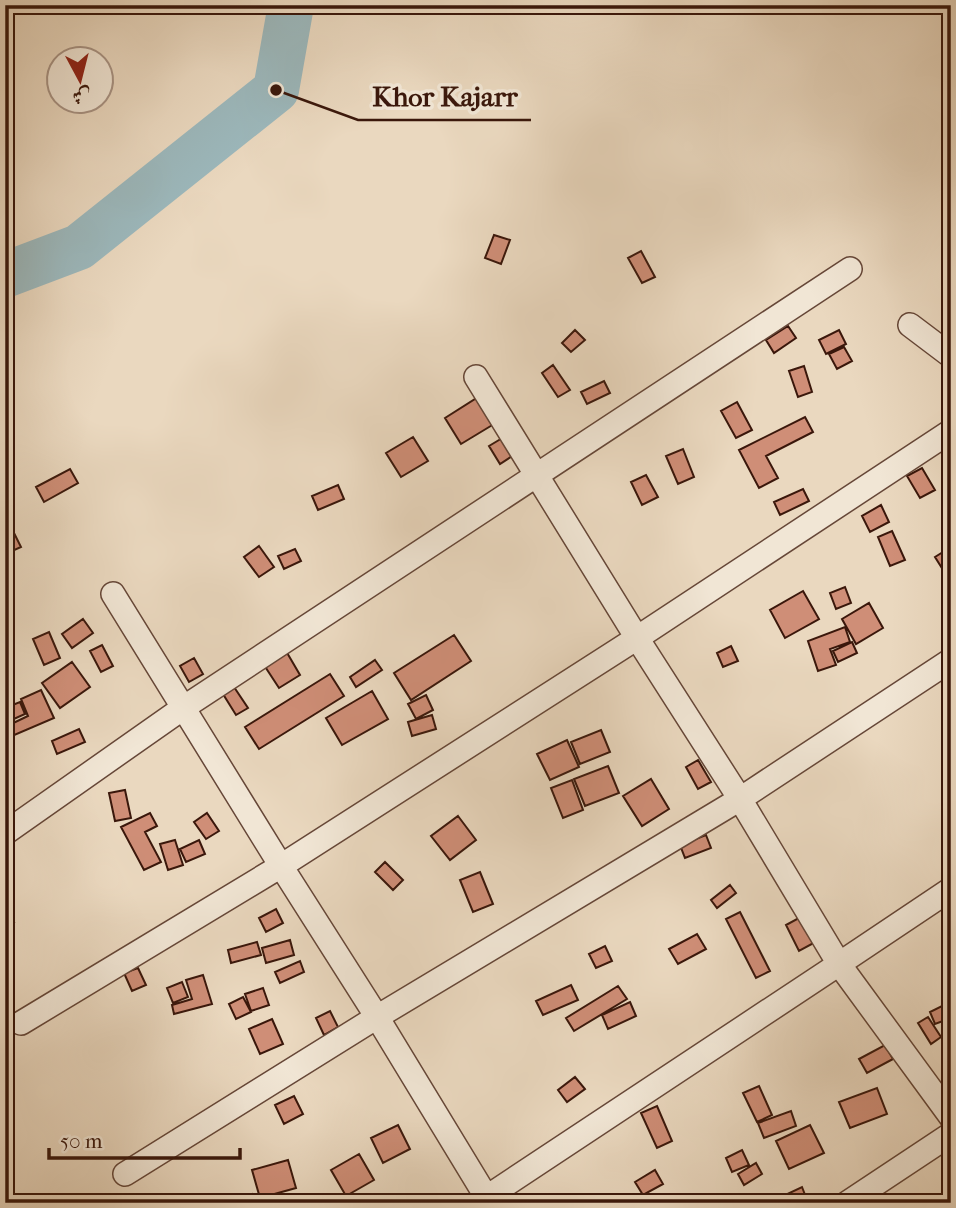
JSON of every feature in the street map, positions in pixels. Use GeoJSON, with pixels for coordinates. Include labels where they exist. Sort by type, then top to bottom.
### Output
{"type":"FeatureCollection","features":[{"type":"Feature","properties":{"kind":"street"},"geometry":{"type":"LineString","coordinates":[[5,833],[183,708],[850,269]]}},
{"type":"Feature","properties":{"kind":"street"},"geometry":{"type":"LineString","coordinates":[[909,325],[951,356]]}},
{"type":"Feature","properties":{"kind":"street"},"geometry":{"type":"LineString","coordinates":[[477,377],[637,638],[740,799],[839,964],[951,1117]]}},
{"type":"Feature","properties":{"kind":"street"},"geometry":{"type":"LineString","coordinates":[[21,1023],[281,866],[637,638],[951,431]]}},
{"type":"Feature","properties":{"kind":"street"},"geometry":{"type":"LineString","coordinates":[[113,594],[377,1017],[485,1201],[951,889]]}},
{"type":"Feature","properties":{"kind":"street"},"geometry":{"type":"LineString","coordinates":[[125,1174],[377,1017],[740,799],[951,660]]}},
{"type":"Feature","properties":{"kind":"street"},"geometry":{"type":"LineString","coordinates":[[847,1203],[951,1134]]}},
{"type":"Feature","properties":{"kind":"building"},"geometry":{"type":"Polygon","coordinates":[[[494,235],[510,240],[501,264],[485,258],[494,235]]]}},
{"type":"Feature","properties":{"kind":"building"},"geometry":{"type":"Polygon","coordinates":[[[641,251],[655,277],[642,283],[628,258],[641,251]]]}},
{"type":"Feature","properties":{"kind":"building"},"geometry":{"type":"Polygon","coordinates":[[[788,326],[796,338],[774,353],[766,340],[788,326]]]}},
{"type":"Feature","properties":{"kind":"building"},"geometry":{"type":"Polygon","coordinates":[[[575,330],[585,340],[571,352],[562,343],[575,330]]]}},
{"type":"Feature","properties":{"kind":"building"},"geometry":{"type":"Polygon","coordinates":[[[839,330],[846,344],[826,354],[819,340],[839,330]]]}},
{"type":"Feature","properties":{"kind":"building"},"geometry":{"type":"Polygon","coordinates":[[[844,347],[852,361],[837,369],[829,354],[844,347]]]}},
{"type":"Feature","properties":{"kind":"building"},"geometry":{"type":"Polygon","coordinates":[[[553,365],[570,390],[558,397],[542,373],[553,365]]]}},
{"type":"Feature","properties":{"kind":"building"},"geometry":{"type":"Polygon","coordinates":[[[804,366],[812,392],[798,397],[789,371],[804,366]]]}},
{"type":"Feature","properties":{"kind":"building"},"geometry":{"type":"Polygon","coordinates":[[[604,381],[610,393],[587,404],[581,392],[604,381]]]}},
{"type":"Feature","properties":{"kind":"building"},"geometry":{"type":"Polygon","coordinates":[[[483,394],[499,421],[461,444],[445,418],[483,394]]]}},
{"type":"Feature","properties":{"kind":"building"},"geometry":{"type":"Polygon","coordinates":[[[737,402],[752,430],[736,438],[721,411],[737,402]]]}},
{"type":"Feature","properties":{"kind":"building"},"geometry":{"type":"Polygon","coordinates":[[[805,417],[813,432],[766,456],[778,478],[759,488],[739,450],[805,417]]]}},
{"type":"Feature","properties":{"kind":"building"},"geometry":{"type":"Polygon","coordinates":[[[509,434],[520,451],[500,464],[489,446],[509,434]]]}},
{"type":"Feature","properties":{"kind":"building"},"geometry":{"type":"Polygon","coordinates":[[[413,437],[428,461],[401,477],[386,453],[413,437]]]}},
{"type":"Feature","properties":{"kind":"building"},"geometry":{"type":"Polygon","coordinates":[[[683,449],[694,477],[678,484],[666,456],[683,449]]]}},
{"type":"Feature","properties":{"kind":"building"},"geometry":{"type":"Polygon","coordinates":[[[922,468],[935,490],[920,498],[907,476],[922,468]]]}},
{"type":"Feature","properties":{"kind":"building"},"geometry":{"type":"Polygon","coordinates":[[[70,469],[78,483],[44,502],[36,487],[70,469]]]}},
{"type":"Feature","properties":{"kind":"building"},"geometry":{"type":"Polygon","coordinates":[[[646,475],[658,497],[642,505],[631,482],[646,475]]]}},
{"type":"Feature","properties":{"kind":"building"},"geometry":{"type":"Polygon","coordinates":[[[338,485],[344,499],[318,510],[312,496],[338,485]]]}},
{"type":"Feature","properties":{"kind":"building"},"geometry":{"type":"Polygon","coordinates":[[[803,489],[809,501],[780,515],[774,502],[803,489]]]}},
{"type":"Feature","properties":{"kind":"building"},"geometry":{"type":"Polygon","coordinates":[[[881,505],[889,522],[870,532],[862,516],[881,505]]]}},
{"type":"Feature","properties":{"kind":"building"},"geometry":{"type":"Polygon","coordinates":[[[13,531],[21,547],[10,552],[5,535],[13,531]]]}},
{"type":"Feature","properties":{"kind":"building"},"geometry":{"type":"Polygon","coordinates":[[[892,531],[905,560],[890,566],[878,537],[892,531]]]}},
{"type":"Feature","properties":{"kind":"building"},"geometry":{"type":"Polygon","coordinates":[[[259,546],[274,567],[259,577],[244,557],[259,546]]]}},
{"type":"Feature","properties":{"kind":"building"},"geometry":{"type":"Polygon","coordinates":[[[951,547],[951,581],[950,581],[935,557],[951,547]]]}},
{"type":"Feature","properties":{"kind":"building"},"geometry":{"type":"Polygon","coordinates":[[[295,549],[301,561],[284,569],[278,556],[295,549]]]}},
{"type":"Feature","properties":{"kind":"building"},"geometry":{"type":"Polygon","coordinates":[[[845,587],[851,603],[836,609],[830,593],[845,587]]]}},
{"type":"Feature","properties":{"kind":"building"},"geometry":{"type":"Polygon","coordinates":[[[803,591],[819,619],[785,638],[770,610],[803,591]]]}},
{"type":"Feature","properties":{"kind":"building"},"geometry":{"type":"Polygon","coordinates":[[[869,603],[883,628],[856,644],[842,619],[869,603]]]}},
{"type":"Feature","properties":{"kind":"building"},"geometry":{"type":"Polygon","coordinates":[[[83,619],[93,633],[72,648],[62,634],[83,619]]]}},
{"type":"Feature","properties":{"kind":"building"},"geometry":{"type":"Polygon","coordinates":[[[845,627],[850,642],[830,649],[836,665],[818,671],[808,641],[845,627]]]}},
{"type":"Feature","properties":{"kind":"building"},"geometry":{"type":"Polygon","coordinates":[[[49,632],[60,658],[44,665],[33,639],[49,632]]]}},
{"type":"Feature","properties":{"kind":"building"},"geometry":{"type":"Polygon","coordinates":[[[454,635],[471,661],[411,700],[394,673],[454,635]]]}},
{"type":"Feature","properties":{"kind":"building"},"geometry":{"type":"Polygon","coordinates":[[[852,642],[857,653],[838,662],[833,651],[852,642]]]}},
{"type":"Feature","properties":{"kind":"building"},"geometry":{"type":"Polygon","coordinates":[[[102,645],[113,666],[101,672],[90,651],[102,645]]]}},
{"type":"Feature","properties":{"kind":"building"},"geometry":{"type":"Polygon","coordinates":[[[731,646],[738,661],[723,667],[717,653],[731,646]]]}},
{"type":"Feature","properties":{"kind":"building"},"geometry":{"type":"Polygon","coordinates":[[[286,651],[300,675],[279,688],[264,665],[286,651]]]}},
{"type":"Feature","properties":{"kind":"building"},"geometry":{"type":"Polygon","coordinates":[[[194,658],[203,674],[189,682],[180,666],[194,658]]]}},
{"type":"Feature","properties":{"kind":"building"},"geometry":{"type":"Polygon","coordinates":[[[375,660],[382,670],[356,687],[350,677],[375,660]]]}},
{"type":"Feature","properties":{"kind":"building"},"geometry":{"type":"Polygon","coordinates":[[[72,662],[90,687],[60,708],[42,683],[72,662]]]}},
{"type":"Feature","properties":{"kind":"building"},"geometry":{"type":"Polygon","coordinates":[[[330,674],[344,696],[259,749],[245,727],[330,674]]]}},
{"type":"Feature","properties":{"kind":"building"},"geometry":{"type":"Polygon","coordinates":[[[234,687],[248,708],[236,715],[223,694],[234,687]]]}},
{"type":"Feature","properties":{"kind":"building"},"geometry":{"type":"Polygon","coordinates":[[[41,690],[54,718],[5,739],[5,727],[28,716],[21,699],[41,690]]]}},
{"type":"Feature","properties":{"kind":"building"},"geometry":{"type":"Polygon","coordinates":[[[372,691],[388,719],[342,745],[326,718],[372,691]]]}},
{"type":"Feature","properties":{"kind":"building"},"geometry":{"type":"Polygon","coordinates":[[[426,695],[433,710],[416,719],[408,704],[426,695]]]}},
{"type":"Feature","properties":{"kind":"building"},"geometry":{"type":"Polygon","coordinates":[[[20,702],[25,714],[5,723],[5,708],[20,702]]]}},
{"type":"Feature","properties":{"kind":"building"},"geometry":{"type":"Polygon","coordinates":[[[432,715],[436,729],[412,736],[408,722],[432,715]]]}},
{"type":"Feature","properties":{"kind":"building"},"geometry":{"type":"Polygon","coordinates":[[[79,729],[85,742],[57,754],[52,741],[79,729]]]}},
{"type":"Feature","properties":{"kind":"building"},"geometry":{"type":"Polygon","coordinates":[[[601,730],[610,752],[580,764],[571,742],[601,730]]]}},
{"type":"Feature","properties":{"kind":"building"},"geometry":{"type":"Polygon","coordinates":[[[567,740],[579,767],[550,780],[537,754],[567,740]]]}},
{"type":"Feature","properties":{"kind":"building"},"geometry":{"type":"Polygon","coordinates":[[[698,760],[711,782],[698,789],[686,767],[698,760]]]}},
{"type":"Feature","properties":{"kind":"building"},"geometry":{"type":"Polygon","coordinates":[[[608,766],[619,793],[585,806],[574,779],[608,766]]]}},
{"type":"Feature","properties":{"kind":"building"},"geometry":{"type":"Polygon","coordinates":[[[651,779],[669,809],[642,826],[623,796],[651,779]]]}},
{"type":"Feature","properties":{"kind":"building"},"geometry":{"type":"Polygon","coordinates":[[[572,780],[583,810],[563,818],[551,788],[572,780]]]}},
{"type":"Feature","properties":{"kind":"building"},"geometry":{"type":"Polygon","coordinates":[[[125,790],[131,818],[115,821],[109,793],[125,790]]]}},
{"type":"Feature","properties":{"kind":"building"},"geometry":{"type":"Polygon","coordinates":[[[150,813],[157,826],[145,832],[161,862],[144,870],[121,827],[150,813]]]}},
{"type":"Feature","properties":{"kind":"building"},"geometry":{"type":"Polygon","coordinates":[[[207,813],[219,831],[206,839],[194,822],[207,813]]]}},
{"type":"Feature","properties":{"kind":"building"},"geometry":{"type":"Polygon","coordinates":[[[458,816],[476,840],[450,860],[431,836],[458,816]]]}},
{"type":"Feature","properties":{"kind":"building"},"geometry":{"type":"Polygon","coordinates":[[[706,835],[711,848],[685,858],[680,845],[706,835]]]}},
{"type":"Feature","properties":{"kind":"building"},"geometry":{"type":"Polygon","coordinates":[[[175,840],[183,865],[168,870],[160,844],[175,840]]]}},
{"type":"Feature","properties":{"kind":"building"},"geometry":{"type":"Polygon","coordinates":[[[199,840],[205,854],[186,862],[180,849],[199,840]]]}},
{"type":"Feature","properties":{"kind":"building"},"geometry":{"type":"Polygon","coordinates":[[[385,862],[403,880],[393,890],[375,872],[385,862]]]}},
{"type":"Feature","properties":{"kind":"building"},"geometry":{"type":"Polygon","coordinates":[[[480,872],[493,904],[473,912],[460,880],[480,872]]]}},
{"type":"Feature","properties":{"kind":"building"},"geometry":{"type":"Polygon","coordinates":[[[730,885],[736,893],[717,908],[711,900],[730,885]]]}},
{"type":"Feature","properties":{"kind":"building"},"geometry":{"type":"Polygon","coordinates":[[[5,908],[14,922],[5,926],[5,908]]]}},
{"type":"Feature","properties":{"kind":"building"},"geometry":{"type":"Polygon","coordinates":[[[276,909],[283,923],[266,932],[259,918],[276,909]]]}},
{"type":"Feature","properties":{"kind":"building"},"geometry":{"type":"Polygon","coordinates":[[[740,912],[770,971],[756,978],[726,919],[740,912]]]}},
{"type":"Feature","properties":{"kind":"building"},"geometry":{"type":"Polygon","coordinates":[[[808,913],[821,939],[799,951],[786,925],[808,913]]]}},
{"type":"Feature","properties":{"kind":"building"},"geometry":{"type":"Polygon","coordinates":[[[697,934],[706,949],[678,964],[669,949],[697,934]]]}},
{"type":"Feature","properties":{"kind":"building"},"geometry":{"type":"Polygon","coordinates":[[[290,940],[294,955],[266,963],[262,948],[290,940]]]}},
{"type":"Feature","properties":{"kind":"building"},"geometry":{"type":"Polygon","coordinates":[[[257,942],[261,955],[231,963],[228,950],[257,942]]]}},
{"type":"Feature","properties":{"kind":"building"},"geometry":{"type":"Polygon","coordinates":[[[605,946],[612,961],[596,968],[589,954],[605,946]]]}},
{"type":"Feature","properties":{"kind":"building"},"geometry":{"type":"Polygon","coordinates":[[[300,961],[304,972],[280,983],[275,972],[300,961]]]}},
{"type":"Feature","properties":{"kind":"building"},"geometry":{"type":"Polygon","coordinates":[[[138,968],[146,985],[132,991],[124,973],[138,968]]]}},
{"type":"Feature","properties":{"kind":"building"},"geometry":{"type":"Polygon","coordinates":[[[203,975],[212,1004],[174,1014],[172,1005],[192,999],[186,980],[203,975]]]}},
{"type":"Feature","properties":{"kind":"building"},"geometry":{"type":"Polygon","coordinates":[[[182,982],[188,997],[173,1003],[167,988],[182,982]]]}},
{"type":"Feature","properties":{"kind":"building"},"geometry":{"type":"Polygon","coordinates":[[[571,985],[578,1000],[543,1015],[536,1001],[571,985]]]}},
{"type":"Feature","properties":{"kind":"building"},"geometry":{"type":"Polygon","coordinates":[[[618,986],[627,999],[574,1031],[566,1018],[618,986]]]}},
{"type":"Feature","properties":{"kind":"building"},"geometry":{"type":"Polygon","coordinates":[[[263,988],[269,1005],[251,1011],[245,994],[263,988]]]}},
{"type":"Feature","properties":{"kind":"building"},"geometry":{"type":"Polygon","coordinates":[[[243,997],[251,1012],[236,1019],[229,1004],[243,997]]]}},
{"type":"Feature","properties":{"kind":"building"},"geometry":{"type":"Polygon","coordinates":[[[630,1002],[636,1016],[608,1029],[602,1015],[630,1002]]]}},
{"type":"Feature","properties":{"kind":"building"},"geometry":{"type":"Polygon","coordinates":[[[948,1003],[951,1018],[935,1024],[930,1012],[948,1003]]]}},
{"type":"Feature","properties":{"kind":"building"},"geometry":{"type":"Polygon","coordinates":[[[330,1011],[338,1027],[324,1035],[316,1018],[330,1011]]]}},
{"type":"Feature","properties":{"kind":"building"},"geometry":{"type":"Polygon","coordinates":[[[928,1017],[941,1037],[931,1044],[918,1023],[928,1017]]]}},
{"type":"Feature","properties":{"kind":"building"},"geometry":{"type":"Polygon","coordinates":[[[272,1019],[283,1044],[260,1054],[249,1029],[272,1019]]]}},
{"type":"Feature","properties":{"kind":"building"},"geometry":{"type":"Polygon","coordinates":[[[885,1045],[893,1059],[867,1073],[859,1059],[885,1045]]]}},
{"type":"Feature","properties":{"kind":"building"},"geometry":{"type":"Polygon","coordinates":[[[575,1077],[585,1089],[567,1102],[558,1090],[575,1077]]]}},
{"type":"Feature","properties":{"kind":"building"},"geometry":{"type":"Polygon","coordinates":[[[759,1086],[772,1115],[757,1122],[743,1093],[759,1086]]]}},
{"type":"Feature","properties":{"kind":"building"},"geometry":{"type":"Polygon","coordinates":[[[877,1088],[887,1114],[850,1128],[839,1102],[877,1088]]]}},
{"type":"Feature","properties":{"kind":"building"},"geometry":{"type":"Polygon","coordinates":[[[294,1096],[303,1114],[284,1124],[275,1105],[294,1096]]]}},
{"type":"Feature","properties":{"kind":"building"},"geometry":{"type":"Polygon","coordinates":[[[657,1106],[672,1141],[657,1148],[641,1113],[657,1106]]]}},
{"type":"Feature","properties":{"kind":"building"},"geometry":{"type":"Polygon","coordinates":[[[791,1111],[796,1126],[764,1138],[758,1123],[791,1111]]]}},
{"type":"Feature","properties":{"kind":"building"},"geometry":{"type":"Polygon","coordinates":[[[398,1125],[410,1149],[383,1163],[371,1138],[398,1125]]]}},
{"type":"Feature","properties":{"kind":"building"},"geometry":{"type":"Polygon","coordinates":[[[810,1125],[824,1153],[789,1169],[776,1141],[810,1125]]]}},
{"type":"Feature","properties":{"kind":"building"},"geometry":{"type":"Polygon","coordinates":[[[742,1150],[749,1165],[732,1172],[726,1158],[742,1150]]]}},
{"type":"Feature","properties":{"kind":"building"},"geometry":{"type":"Polygon","coordinates":[[[359,1154],[374,1180],[346,1196],[331,1170],[359,1154]]]}},
{"type":"Feature","properties":{"kind":"building"},"geometry":{"type":"Polygon","coordinates":[[[288,1160],[296,1188],[260,1198],[252,1170],[288,1160]]]}},
{"type":"Feature","properties":{"kind":"building"},"geometry":{"type":"Polygon","coordinates":[[[756,1163],[762,1174],[744,1185],[738,1174],[756,1163]]]}},
{"type":"Feature","properties":{"kind":"building"},"geometry":{"type":"Polygon","coordinates":[[[655,1170],[663,1184],[643,1195],[635,1182],[655,1170]]]}},
{"type":"Feature","properties":{"kind":"building"},"geometry":{"type":"Polygon","coordinates":[[[802,1187],[807,1200],[801,1203],[784,1203],[781,1197],[802,1187]]]}},
{"type":"Feature","properties":{"kind":"building"},"geometry":{"type":"Polygon","coordinates":[[[252,1194],[255,1203],[230,1203],[252,1194]]]}},
{"type":"Feature","properties":{"kind":"waterway"},"geometry":{"type":"LineString","coordinates":[[5,275],[79,247],[276,90],[291,5]]}},
{"type":"Feature","properties":{"kind":"place","name":"Khor Kajarr"},"geometry":{"type":"Point","coordinates":[276,90]}}]}
